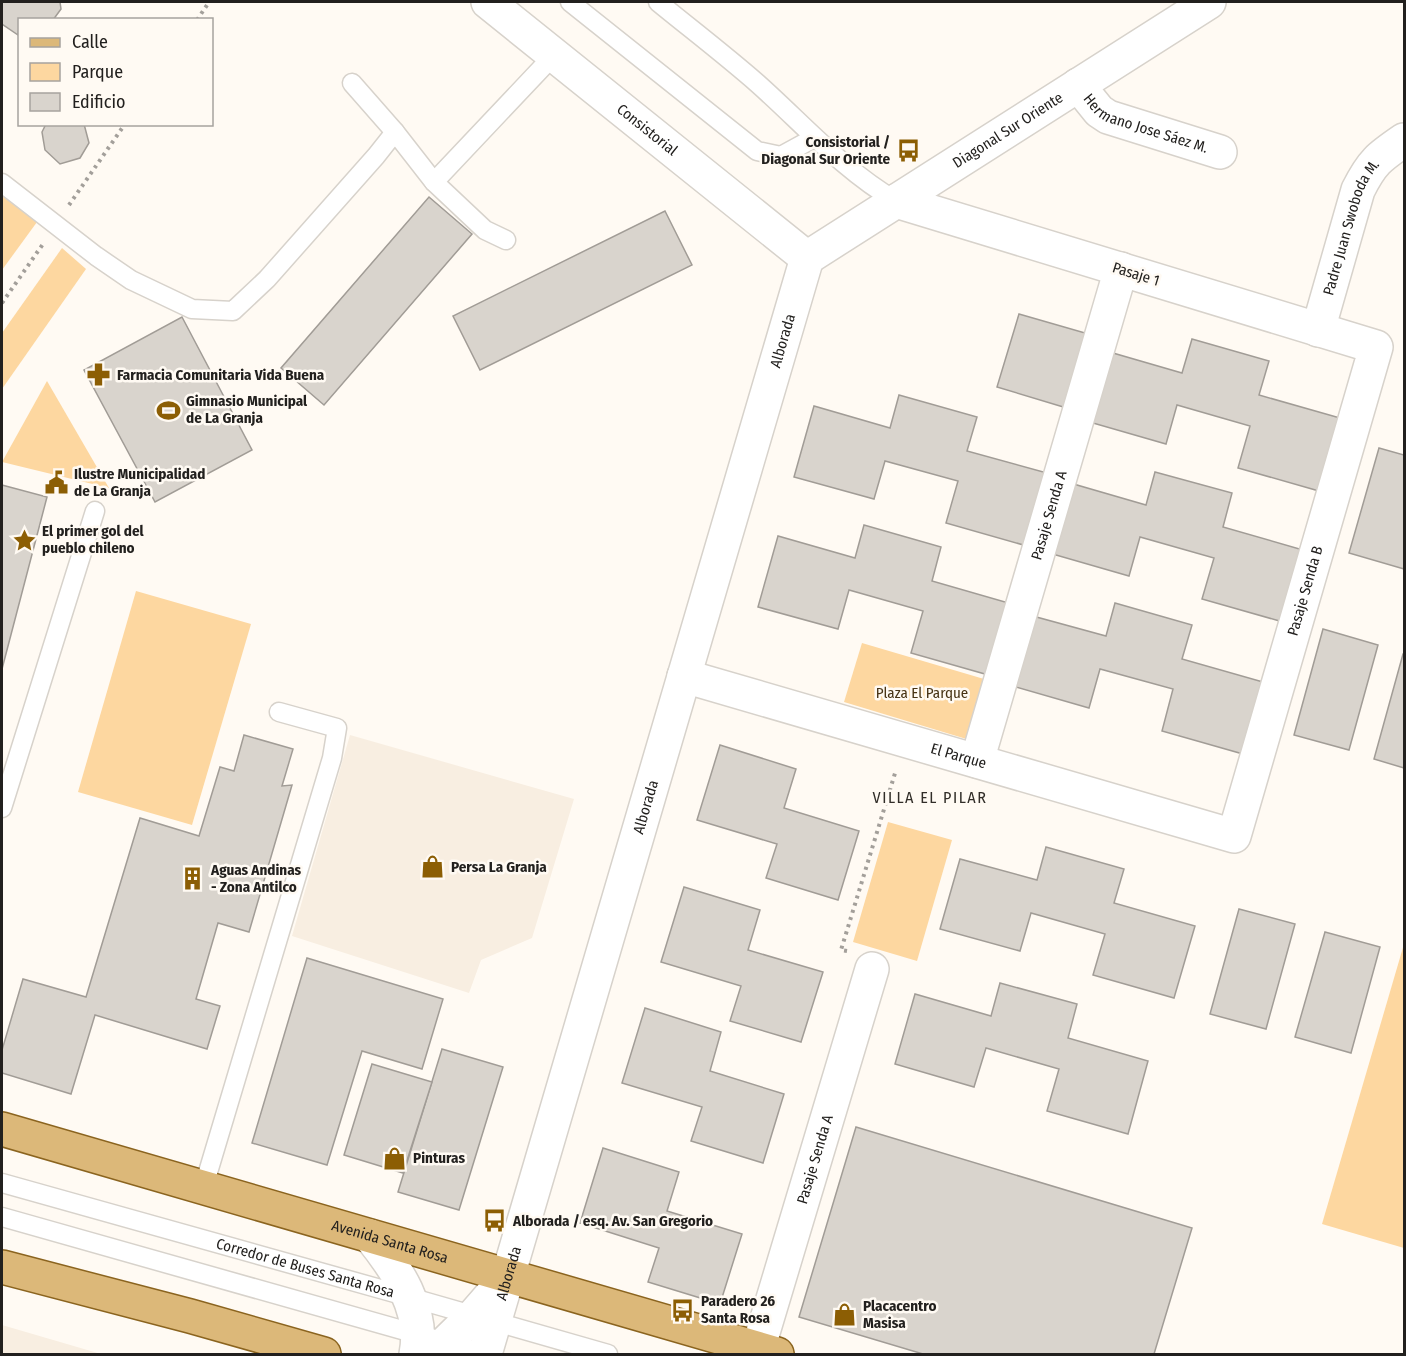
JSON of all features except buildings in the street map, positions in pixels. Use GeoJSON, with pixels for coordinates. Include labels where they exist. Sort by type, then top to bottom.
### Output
{"type":"FeatureCollection","features":[{"type":"Feature","properties":{"kind":"main road","name":"Avenida Santa Rosa"},"geometry":{"type":"LineString","coordinates":[[2,1129],[767,1352]]}},
{"type":"Feature","properties":{"kind":"main road"},"geometry":{"type":"LineString","coordinates":[[2,1267],[190,1316],[310,1352]]}},
{"type":"Feature","properties":{"kind":"street","name":"Consistorial"},"geometry":{"type":"LineString","coordinates":[[488,2],[807,258]]}},
{"type":"Feature","properties":{"kind":"street","name":"Diagonal Sur Oriente"},"geometry":{"type":"LineString","coordinates":[[807,258],[1209,2]]}},
{"type":"Feature","properties":{"kind":"street","name":"Hermano Jose Sáez M."},"geometry":{"type":"LineString","coordinates":[[1078,85],[1099,111],[1108,117],[1220,152]]}},
{"type":"Feature","properties":{"kind":"street","name":"Padre Juan Swoboda M."},"geometry":{"type":"LineString","coordinates":[[1318,330],[1358,190],[1368,170],[1396,154]]}},
{"type":"Feature","properties":{"kind":"street","name":"Pasaje 1"},"geometry":{"type":"LineString","coordinates":[[897,201],[1376,347]]}},
{"type":"Feature","properties":{"kind":"street","name":"Alborada"},"geometry":{"type":"LineString","coordinates":[[486,1354],[485,1318],[508,1276],[807,258]]}},
{"type":"Feature","properties":{"kind":"street","name":"Pasaje Senda A"},"geometry":{"type":"LineString","coordinates":[[977,761],[1121,269]]}},
{"type":"Feature","properties":{"kind":"street","name":"Pasaje Senda B"},"geometry":{"type":"LineString","coordinates":[[1234,836],[1376,347]]}},
{"type":"Feature","properties":{"kind":"street","name":"El Parque"},"geometry":{"type":"LineString","coordinates":[[684,676],[1234,836]]}},
{"type":"Feature","properties":{"kind":"street","name":"Pasaje Senda A"},"geometry":{"type":"LineString","coordinates":[[767,1352],[872,969]]}},
{"type":"Feature","properties":{"kind":"street"},"geometry":{"type":"LineString","coordinates":[[370,1236],[399,1274],[428,1346],[485,1318]]}},
{"type":"Feature","properties":{"kind":"lane"},"geometry":{"type":"LineString","coordinates":[[570,2],[757,151],[781,156],[814,138]]}},
{"type":"Feature","properties":{"kind":"lane"},"geometry":{"type":"LineString","coordinates":[[658,2],[757,83],[814,138],[871,186],[897,201]]}},
{"type":"Feature","properties":{"kind":"lane"},"geometry":{"type":"LineString","coordinates":[[434,182],[554,55]]}},
{"type":"Feature","properties":{"kind":"lane"},"geometry":{"type":"LineString","coordinates":[[352,84],[395,132],[434,182],[485,230],[506,240]]}},
{"type":"Feature","properties":{"kind":"lane"},"geometry":{"type":"LineString","coordinates":[[2,183],[96,256],[131,280],[192,309],[233,311],[267,279],[395,132]]}},
{"type":"Feature","properties":{"kind":"lane"},"geometry":{"type":"LineString","coordinates":[[2,808],[95,511]]}},
{"type":"Feature","properties":{"kind":"lane"},"geometry":{"type":"LineString","coordinates":[[203,1189],[332,758],[337,728],[279,712]]}},
{"type":"Feature","properties":{"kind":"lane","name":"Corredor de Buses Santa Rosa"},"geometry":{"type":"LineString","coordinates":[[2,1183],[608,1354]]}},
{"type":"Feature","properties":{"kind":"lane"},"geometry":{"type":"LineString","coordinates":[[2,1216],[428,1346],[486,1354]]}},
{"type":"Feature","properties":{"kind":"lane"},"geometry":{"type":"LineString","coordinates":[[2,1231],[60,1232]]}},
{"type":"Feature","properties":{"kind":"path"},"geometry":{"type":"LineString","coordinates":[[198,18],[209,2]]}},
{"type":"Feature","properties":{"kind":"path"},"geometry":{"type":"LineString","coordinates":[[872,969],[871,959],[841,950],[905,740]]}},
{"type":"Feature","properties":{"kind":"shaded area","name":"Persa La Granja"},"geometry":{"type":"Polygon","coordinates":[[[350,735],[574,799],[532,938],[481,960],[469,993],[292,936],[350,735]]]}},
{"type":"Feature","properties":{"kind":"shaded area"},"geometry":{"type":"Polygon","coordinates":[[[2,1325],[101,1354],[2,1354],[2,1325]]]}},
{"type":"Feature","properties":{"kind":"green space"},"geometry":{"type":"Polygon","coordinates":[[[2,196],[37,222],[2,270],[2,196]]]}},
{"type":"Feature","properties":{"kind":"green space"},"geometry":{"type":"Polygon","coordinates":[[[62,248],[86,269],[2,389],[2,333],[62,248]]]}},
{"type":"Feature","properties":{"kind":"green space"},"geometry":{"type":"Polygon","coordinates":[[[47,381],[109,488],[2,462],[47,381]]]}},
{"type":"Feature","properties":{"kind":"green space"},"geometry":{"type":"Polygon","coordinates":[[[136,591],[251,624],[192,825],[78,792],[136,591]]]}},
{"type":"Feature","properties":{"kind":"green space","name":"Plaza El Parque"},"geometry":{"type":"Polygon","coordinates":[[[862,643],[1001,684],[983,744],[844,702],[862,643]]]}},
{"type":"Feature","properties":{"kind":"green space"},"geometry":{"type":"Polygon","coordinates":[[[888,822],[952,840],[917,961],[853,942],[888,822]]]}},
{"type":"Feature","properties":{"kind":"green space"},"geometry":{"type":"Polygon","coordinates":[[[1404,944],[1404,1248],[1322,1224],[1404,944]]]}},
{"type":"Feature","properties":{"kind":"place","name":"Consistorial / Diagonal Sur Oriente"},"geometry":{"type":"Point","coordinates":[908,151]}},
{"type":"Feature","properties":{"kind":"place","name":"Farmacia Comunitaria Vida Buena"},"geometry":{"type":"Point","coordinates":[99,375]}},
{"type":"Feature","properties":{"kind":"place","name":"Gimnasio Municipal de La Granja"},"geometry":{"type":"Point","coordinates":[168,410]}},
{"type":"Feature","properties":{"kind":"place","name":"Ilustre Municipalidad de La Granja"},"geometry":{"type":"Point","coordinates":[56,483]}},
{"type":"Feature","properties":{"kind":"place","name":"El primer gol del pueblo chileno"},"geometry":{"type":"Point","coordinates":[24,540]}},
{"type":"Feature","properties":{"kind":"place","name":"Persa La Granja"},"geometry":{"type":"Point","coordinates":[433,867]}},
{"type":"Feature","properties":{"kind":"place","name":"Aguas Andinas - Zona Antilco"},"geometry":{"type":"Point","coordinates":[193,879]}},
{"type":"Feature","properties":{"kind":"place","name":"Pinturas"},"geometry":{"type":"Point","coordinates":[395,1158]}},
{"type":"Feature","properties":{"kind":"place","name":"Alborada / esq. Av. San Gregorio"},"geometry":{"type":"Point","coordinates":[495,1221]}},
{"type":"Feature","properties":{"kind":"place","name":"Paradero 26 Santa Rosa"},"geometry":{"type":"Point","coordinates":[683,1310]}},
{"type":"Feature","properties":{"kind":"place","name":"Placacentro Masisa"},"geometry":{"type":"Point","coordinates":[845,1315]}},
{"type":"Feature","properties":{"kind":"district","name":"VILLA EL PILAR"},"geometry":{"type":"Point","coordinates":[930,797]}}]}
